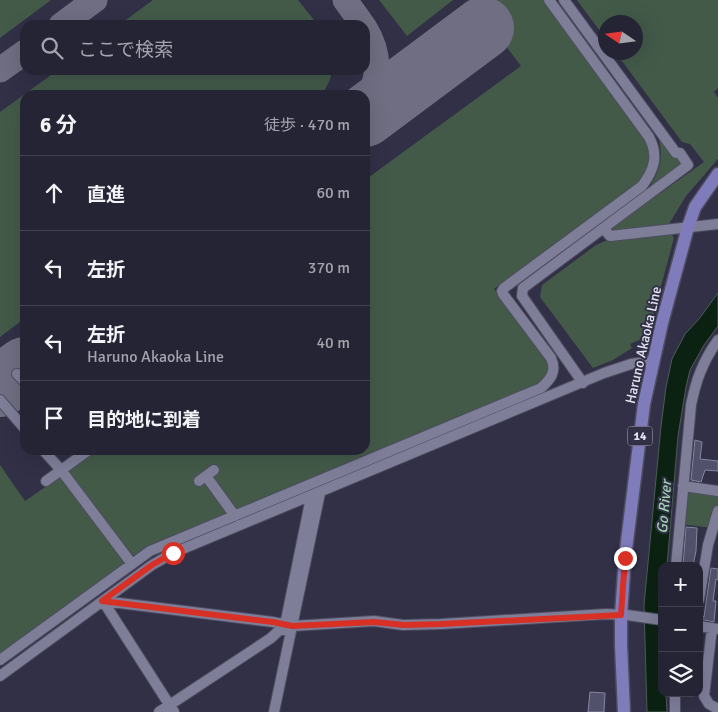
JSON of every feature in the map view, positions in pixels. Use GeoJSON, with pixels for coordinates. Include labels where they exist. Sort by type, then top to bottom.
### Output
{"type":"FeatureCollection","features":[{"type":"Feature","properties":{"kind":"main road","name":"Haruno Akaoka Line"},"geometry":{"type":"LineString","coordinates":[[624,712],[621,615],[625,558],[652,361],[695,207],[718,174]]}},
{"type":"Feature","properties":{"kind":"street"},"geometry":{"type":"LineString","coordinates":[[0,660],[150,551],[541,388],[550,381],[554,366],[551,358],[502,291],[642,186],[651,172],[655,161],[654,148],[649,137],[549,0]]}},
{"type":"Feature","properties":{"kind":"street"},"geometry":{"type":"LineString","coordinates":[[564,0],[676,153],[680,153],[688,166],[523,288],[522,296],[583,383]]}},
{"type":"Feature","properties":{"kind":"street"},"geometry":{"type":"LineString","coordinates":[[604,229],[610,236],[718,224]]}},
{"type":"Feature","properties":{"kind":"street"},"geometry":{"type":"LineString","coordinates":[[676,562],[691,405],[697,379],[704,361],[718,340]]}},
{"type":"Feature","properties":{"kind":"street"},"geometry":{"type":"LineString","coordinates":[[0,676],[152,565],[173,553],[604,373],[631,364],[652,361]]}},
{"type":"Feature","properties":{"kind":"street"},"geometry":{"type":"LineString","coordinates":[[17,374],[20,377]]}},
{"type":"Feature","properties":{"kind":"street"},"geometry":{"type":"LineString","coordinates":[[0,400],[20,423]]}},
{"type":"Feature","properties":{"kind":"street"},"geometry":{"type":"LineString","coordinates":[[48,455],[132,564]]}},
{"type":"Feature","properties":{"kind":"street"},"geometry":{"type":"LineString","coordinates":[[46,481],[82,455]]}},
{"type":"Feature","properties":{"kind":"street"},"geometry":{"type":"LineString","coordinates":[[207,476],[235,516]]}},
{"type":"Feature","properties":{"kind":"street"},"geometry":{"type":"LineString","coordinates":[[683,486],[718,492]]}},
{"type":"Feature","properties":{"kind":"street"},"geometry":{"type":"LineString","coordinates":[[267,712],[320,493]]}},
{"type":"Feature","properties":{"kind":"street"},"geometry":{"type":"LineString","coordinates":[[274,712],[310,501],[308,497]]}},
{"type":"Feature","properties":{"kind":"street"},"geometry":{"type":"LineString","coordinates":[[703,576],[708,545],[718,511]]}},
{"type":"Feature","properties":{"kind":"street"},"geometry":{"type":"LineString","coordinates":[[102,601],[288,626],[374,622],[404,625],[441,624],[621,615],[658,620]]}},
{"type":"Feature","properties":{"kind":"street"},"geometry":{"type":"LineString","coordinates":[[102,601],[172,709]]}},
{"type":"Feature","properties":{"kind":"street"},"geometry":{"type":"LineString","coordinates":[[159,712],[172,709],[288,626]]}},
{"type":"Feature","properties":{"kind":"street"},"geometry":{"type":"LineString","coordinates":[[715,629],[704,696],[709,704],[718,709]]}},
{"type":"Feature","properties":{"kind":"street"},"geometry":{"type":"LineString","coordinates":[[675,697],[675,712]]}},
{"type":"Feature","properties":{"kind":"shaded area"},"geometry":{"type":"Polygon","coordinates":[[[0,0],[51,0],[24,20],[20,20],[20,23],[0,38],[0,0]]]}},
{"type":"Feature","properties":{"kind":"shaded area"},"geometry":{"type":"Polygon","coordinates":[[[153,0],[298,0],[314,20],[126,20],[153,0]]]}},
{"type":"Feature","properties":{"kind":"shaded area"},"geometry":{"type":"Polygon","coordinates":[[[379,0],[453,0],[407,36],[379,0]]]}},
{"type":"Feature","properties":{"kind":"shaded area"},"geometry":{"type":"Polygon","coordinates":[[[471,0],[545,0],[645,134],[651,160],[643,180],[494,289],[549,359],[552,366],[540,385],[370,455],[370,176],[521,66],[471,0]]]}},
{"type":"Feature","properties":{"kind":"shaded area"},"geometry":{"type":"Polygon","coordinates":[[[577,0],[718,0],[718,88],[714,92],[718,98],[718,159],[686,196],[669,224],[656,228],[614,234],[611,228],[704,162],[690,144],[682,142],[621,60],[643,60],[643,15],[598,15],[598,28],[577,0]]]}},
{"type":"Feature","properties":{"kind":"shaded area"},"geometry":{"type":"Polygon","coordinates":[[[51,75],[331,75],[325,90],[30,90],[51,75]]]}},
{"type":"Feature","properties":{"kind":"shaded area"},"geometry":{"type":"Polygon","coordinates":[[[20,98],[20,322],[0,337],[0,112],[20,98]]]}},
{"type":"Feature","properties":{"kind":"shaded area"},"geometry":{"type":"Polygon","coordinates":[[[656,130],[683,166],[643,196],[654,180],[660,165],[661,149],[656,130]]]}},
{"type":"Feature","properties":{"kind":"shaded area"},"geometry":{"type":"Polygon","coordinates":[[[671,233],[674,238],[649,331],[639,340],[630,344],[632,348],[613,360],[593,368],[540,297],[542,285],[596,245],[610,239],[671,233]]]}},
{"type":"Feature","properties":{"kind":"shaded area"},"geometry":{"type":"Polygon","coordinates":[[[87,455],[369,455],[147,546],[135,555],[129,555],[66,471],[87,455]]]}},
{"type":"Feature","properties":{"kind":"shaded area"},"geometry":{"type":"Polygon","coordinates":[[[0,465],[25,501],[61,476],[124,559],[124,565],[0,659],[0,465]]]}},
{"type":"Feature","properties":{"kind":"shaded area"},"geometry":{"type":"Polygon","coordinates":[[[683,486],[718,491],[718,511],[713,528],[680,524],[683,486]]]}},
{"type":"Feature","properties":{"kind":"water","name":"Go River"},"geometry":{"type":"Polygon","coordinates":[[[718,293],[718,326],[704,345],[690,370],[686,387],[678,436],[667,562],[658,562],[658,697],[666,697],[667,712],[647,712],[644,605],[666,387],[672,359],[685,334],[699,319],[718,293]]]}},
{"type":"Feature","properties":{"kind":"building"},"geometry":{"type":"Polygon","coordinates":[[[695,440],[702,442],[700,459],[718,461],[718,471],[705,470],[701,482],[691,480],[695,440]]]}},
{"type":"Feature","properties":{"kind":"building"},"geometry":{"type":"Polygon","coordinates":[[[686,527],[697,528],[694,562],[683,562],[686,527]]]}},
{"type":"Feature","properties":{"kind":"building"},"geometry":{"type":"Polygon","coordinates":[[[711,568],[718,569],[718,580],[716,579],[713,601],[716,601],[714,622],[703,620],[711,568]]]}},
{"type":"Feature","properties":{"kind":"building"},"geometry":{"type":"Polygon","coordinates":[[[590,692],[605,693],[604,712],[588,712],[590,692]]]}},
{"type":"Feature","properties":{"kind":"taxiway"},"geometry":{"type":"LineString","coordinates":[[68,20],[95,0]]}},
{"type":"Feature","properties":{"kind":"taxiway"},"geometry":{"type":"LineString","coordinates":[[345,0],[359,20]]}},
{"type":"Feature","properties":{"kind":"taxiway"},"geometry":{"type":"LineString","coordinates":[[370,37],[377,68],[370,95]]}},
{"type":"Feature","properties":{"kind":"taxiway"},"geometry":{"type":"LineString","coordinates":[[0,70],[20,56]]}},
{"type":"Feature","properties":{"kind":"runway"},"geometry":{"type":"LineString","coordinates":[[370,112],[483,28]]}},
{"type":"Feature","properties":{"kind":"runway"},"geometry":{"type":"LineString","coordinates":[[0,386],[20,372]]}},
{"type":"Feature","properties":{"kind":"route"},"geometry":{"type":"LineString","coordinates":[[173,553],[152,565],[102,601],[292,626],[374,622],[404,625],[441,624],[606,614],[621,615],[625,558]]}}]}
